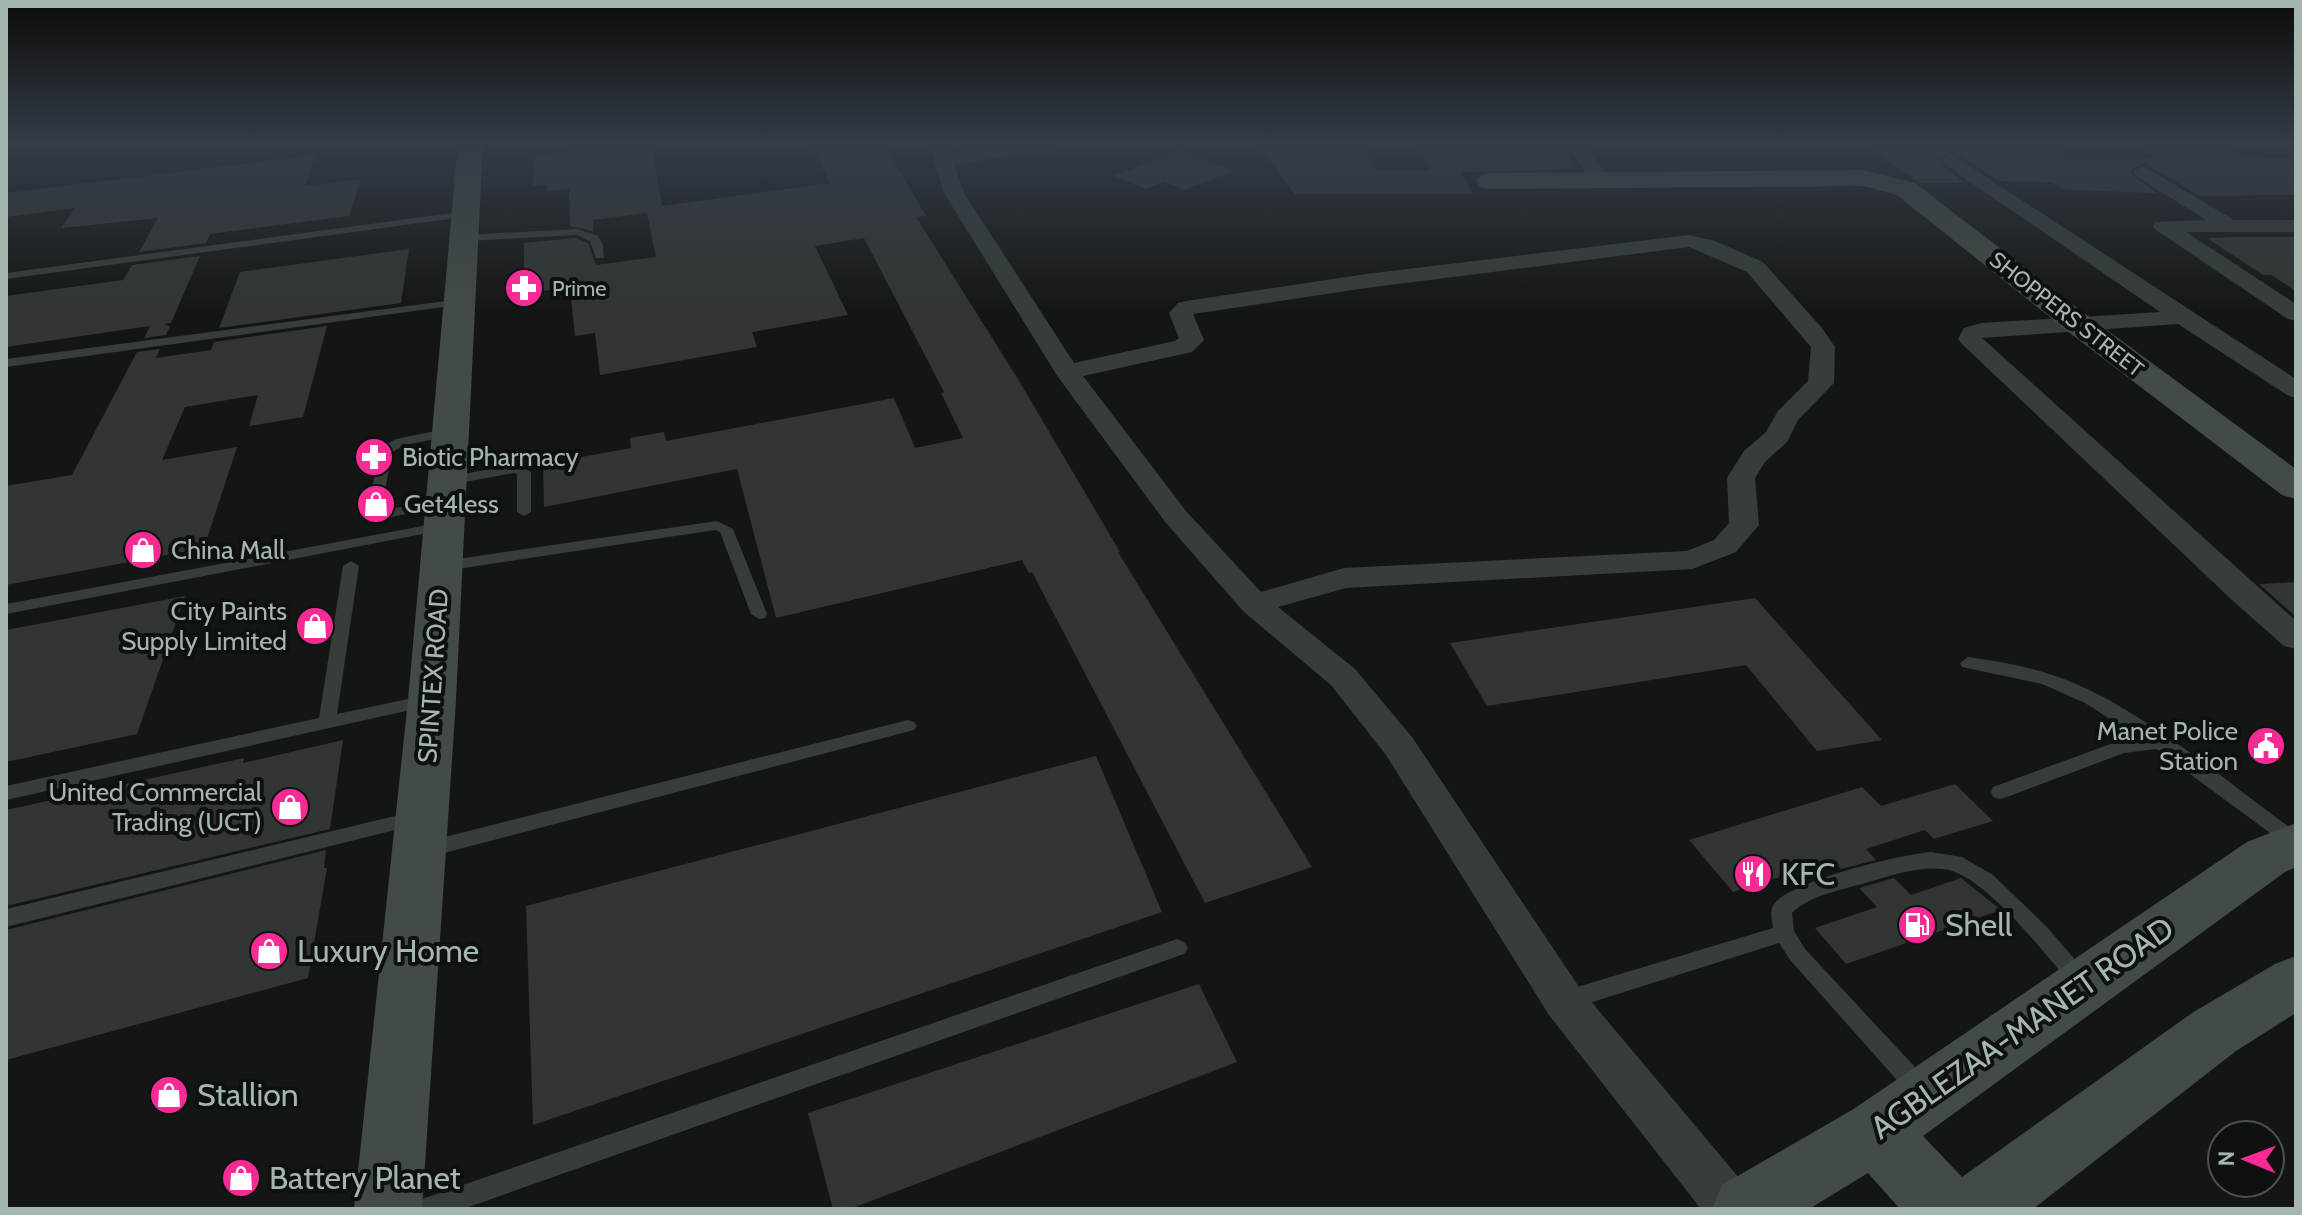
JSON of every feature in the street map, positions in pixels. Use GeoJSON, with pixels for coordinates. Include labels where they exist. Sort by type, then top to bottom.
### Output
{"type":"FeatureCollection","features":[{"type":"Feature","properties":{"kind":"main road","name":"SPINTEX ROAD"},"geometry":{"type":"LineString","coordinates":[[388,1209],[432,700],[470,200]]}},
{"type":"Feature","properties":{"kind":"main road","name":"SHOPPERS STREET"},"geometry":{"type":"LineString","coordinates":[[1920,200],[2077,323],[2296,487]]}},
{"type":"Feature","properties":{"kind":"main road","name":"AGBLEZAA-MANET ROAD"},"geometry":{"type":"LineString","coordinates":[[1788,1199],[2085,983],[2266,857],[2296,843]]}},
{"type":"Feature","properties":{"kind":"main road"},"geometry":{"type":"LineString","coordinates":[[1976,1209],[2214,1032],[2296,982]]}},
{"type":"Feature","properties":{"kind":"main road"},"geometry":{"type":"LineString","coordinates":[[1901,1114],[1945,1209]]}},
{"type":"Feature","properties":{"kind":"street"},"geometry":{"type":"LineString","coordinates":[[958,200],[1067,372],[1176,517],[1254,604],[1343,677],[1399,746],[1564,1001],[1732,1209]]}},
{"type":"Feature","properties":{"kind":"street"},"geometry":{"type":"LineString","coordinates":[[2010,200],[2296,390]]}},
{"type":"Feature","properties":{"kind":"street"},"geometry":{"type":"LineString","coordinates":[[2187,200],[2228,225]]}},
{"type":"Feature","properties":{"kind":"street"},"geometry":{"type":"LineString","coordinates":[[2296,226],[2163,226],[2296,314]]}},
{"type":"Feature","properties":{"kind":"street"},"geometry":{"type":"LineString","coordinates":[[1067,372],[1183,347],[1192,340],[1181,313],[1186,308],[1366,281],[1689,241],[1708,245],[1755,267],[1823,347],[1821,383],[1787,417],[1777,436],[1754,457],[1741,478],[1744,525],[1725,546],[1692,560],[1344,578],[1254,604]]}},
{"type":"Feature","properties":{"kind":"street"},"geometry":{"type":"LineString","coordinates":[[2183,317],[1982,330],[1972,333],[1970,339],[2232,583],[2296,638]]}},
{"type":"Feature","properties":{"kind":"lane"},"geometry":{"type":"LineString","coordinates":[[6,276],[466,226],[592,235],[598,240],[600,256]]}},
{"type":"Feature","properties":{"kind":"lane"},"geometry":{"type":"LineString","coordinates":[[6,363],[461,302]]}},
{"type":"Feature","properties":{"kind":"lane"},"geometry":{"type":"LineString","coordinates":[[452,431],[401,442],[386,450],[374,511],[446,519],[717,525],[726,529],[759,614]]}},
{"type":"Feature","properties":{"kind":"lane"},"geometry":{"type":"LineString","coordinates":[[6,609],[446,519],[516,468],[524,472],[524,512]]}},
{"type":"Feature","properties":{"kind":"lane"},"geometry":{"type":"LineString","coordinates":[[327,723],[351,566]]}},
{"type":"Feature","properties":{"kind":"lane"},"geometry":{"type":"LineString","coordinates":[[1968,663],[1999,666],[2052,679],[2095,699],[2296,843]]}},
{"type":"Feature","properties":{"kind":"lane"},"geometry":{"type":"LineString","coordinates":[[6,793],[432,700]]}},
{"type":"Feature","properties":{"kind":"lane"},"geometry":{"type":"LineString","coordinates":[[6,918],[420,834],[908,726]]}},
{"type":"Feature","properties":{"kind":"lane"},"geometry":{"type":"LineString","coordinates":[[2000,792],[2122,747],[2159,742]]}},
{"type":"Feature","properties":{"kind":"lane"},"geometry":{"type":"LineString","coordinates":[[1901,1114],[1784,933],[1781,910],[1796,894],[1916,862],[1953,862],[1969,868],[1994,888],[2085,983]]}},
{"type":"Feature","properties":{"kind":"lane"},"geometry":{"type":"LineString","coordinates":[[1564,1001],[1784,933]]}},
{"type":"Feature","properties":{"kind":"lane"},"geometry":{"type":"LineString","coordinates":[[428,1209],[1177,948]]}},
{"type":"Feature","properties":{"kind":"building"},"geometry":{"type":"Polygon","coordinates":[[[6,200],[354,200],[349,216],[210,234],[206,243],[139,252],[158,218],[61,228],[75,208],[6,217],[6,200]]]}},
{"type":"Feature","properties":{"kind":"building"},"geometry":{"type":"Polygon","coordinates":[[[569,200],[661,200],[662,206],[708,200],[916,200],[926,216],[916,217],[1018,379],[1118,552],[1312,867],[1205,903],[1032,572],[1029,573],[1022,560],[776,618],[737,469],[544,507],[543,464],[631,448],[630,438],[664,432],[666,441],[894,398],[915,448],[963,438],[941,393],[944,392],[864,238],[815,246],[848,315],[752,332],[757,347],[600,375],[595,333],[575,336],[570,287],[524,294],[524,243],[576,238],[588,243],[596,265],[656,257],[647,213],[593,220],[593,231],[570,226],[569,200]]]}},
{"type":"Feature","properties":{"kind":"building"},"geometry":{"type":"Polygon","coordinates":[[[2296,237],[2296,291],[2271,275],[2263,275],[2207,238],[2296,237]]]}},
{"type":"Feature","properties":{"kind":"building"},"geometry":{"type":"Polygon","coordinates":[[[409,249],[401,303],[219,328],[240,272],[409,249]]]}},
{"type":"Feature","properties":{"kind":"building"},"geometry":{"type":"Polygon","coordinates":[[[200,256],[171,323],[164,324],[170,326],[166,335],[144,338],[150,326],[6,347],[6,296],[123,280],[132,265],[200,256]]]}},
{"type":"Feature","properties":{"kind":"building"},"geometry":{"type":"Polygon","coordinates":[[[327,326],[303,417],[249,426],[258,395],[185,407],[162,460],[237,447],[204,548],[6,585],[6,486],[72,475],[137,352],[160,349],[156,358],[211,350],[214,342],[327,326]]]}},
{"type":"Feature","properties":{"kind":"building"},"geometry":{"type":"Polygon","coordinates":[[[2296,582],[2296,617],[2259,584],[2296,582]]]}},
{"type":"Feature","properties":{"kind":"building"},"geometry":{"type":"Polygon","coordinates":[[[185,596],[137,734],[6,762],[6,630],[185,596]]]}},
{"type":"Feature","properties":{"kind":"building"},"geometry":{"type":"Polygon","coordinates":[[[1755,598],[1882,740],[1817,751],[1746,665],[1487,706],[1450,643],[1755,598]]]}},
{"type":"Feature","properties":{"kind":"building"},"geometry":{"type":"Polygon","coordinates":[[[343,740],[330,829],[6,906],[6,810],[244,758],[243,763],[343,740]]]}},
{"type":"Feature","properties":{"kind":"building"},"geometry":{"type":"Polygon","coordinates":[[[1096,756],[1162,912],[533,1125],[526,906],[1096,756]]]}},
{"type":"Feature","properties":{"kind":"building"},"geometry":{"type":"Polygon","coordinates":[[[1955,784],[1993,821],[1934,839],[1925,830],[1866,849],[1876,860],[1841,869],[1833,860],[1733,892],[1689,840],[1862,787],[1881,806],[1955,784]]]}},
{"type":"Feature","properties":{"kind":"building"},"geometry":{"type":"Polygon","coordinates":[[[326,850],[324,868],[327,868],[308,978],[6,1060],[6,930],[326,850]]]}},
{"type":"Feature","properties":{"kind":"building"},"geometry":{"type":"Polygon","coordinates":[[[1894,878],[1911,895],[1961,878],[2001,910],[1846,964],[1815,928],[1877,907],[1859,888],[1894,878]]]}},
{"type":"Feature","properties":{"kind":"building"},"geometry":{"type":"Polygon","coordinates":[[[1199,984],[1237,1062],[850,1209],[833,1209],[808,1113],[1199,984]]]}},
{"type":"Feature","properties":{"kind":"place","name":"Prime"},"geometry":{"type":"Point","coordinates":[524,288]}},
{"type":"Feature","properties":{"kind":"place","name":"Biotic Pharmacy"},"geometry":{"type":"Point","coordinates":[374,457]}},
{"type":"Feature","properties":{"kind":"place","name":"Get4less"},"geometry":{"type":"Point","coordinates":[376,504]}},
{"type":"Feature","properties":{"kind":"place","name":"China Mall"},"geometry":{"type":"Point","coordinates":[143,550]}},
{"type":"Feature","properties":{"kind":"place","name":"City Paints Supply Limited"},"geometry":{"type":"Point","coordinates":[315,626]}},
{"type":"Feature","properties":{"kind":"place","name":"Manet Police Station"},"geometry":{"type":"Point","coordinates":[2266,746]}},
{"type":"Feature","properties":{"kind":"place","name":"United Commercial Trading (UCT)"},"geometry":{"type":"Point","coordinates":[290,807]}},
{"type":"Feature","properties":{"kind":"place","name":"KFC"},"geometry":{"type":"Point","coordinates":[1753,874]}},
{"type":"Feature","properties":{"kind":"place","name":"Shell"},"geometry":{"type":"Point","coordinates":[1917,925]}},
{"type":"Feature","properties":{"kind":"place","name":"Luxury Home"},"geometry":{"type":"Point","coordinates":[269,951]}},
{"type":"Feature","properties":{"kind":"place","name":"Stallion"},"geometry":{"type":"Point","coordinates":[169,1095]}},
{"type":"Feature","properties":{"kind":"place","name":"Battery Planet"},"geometry":{"type":"Point","coordinates":[241,1178]}}]}
